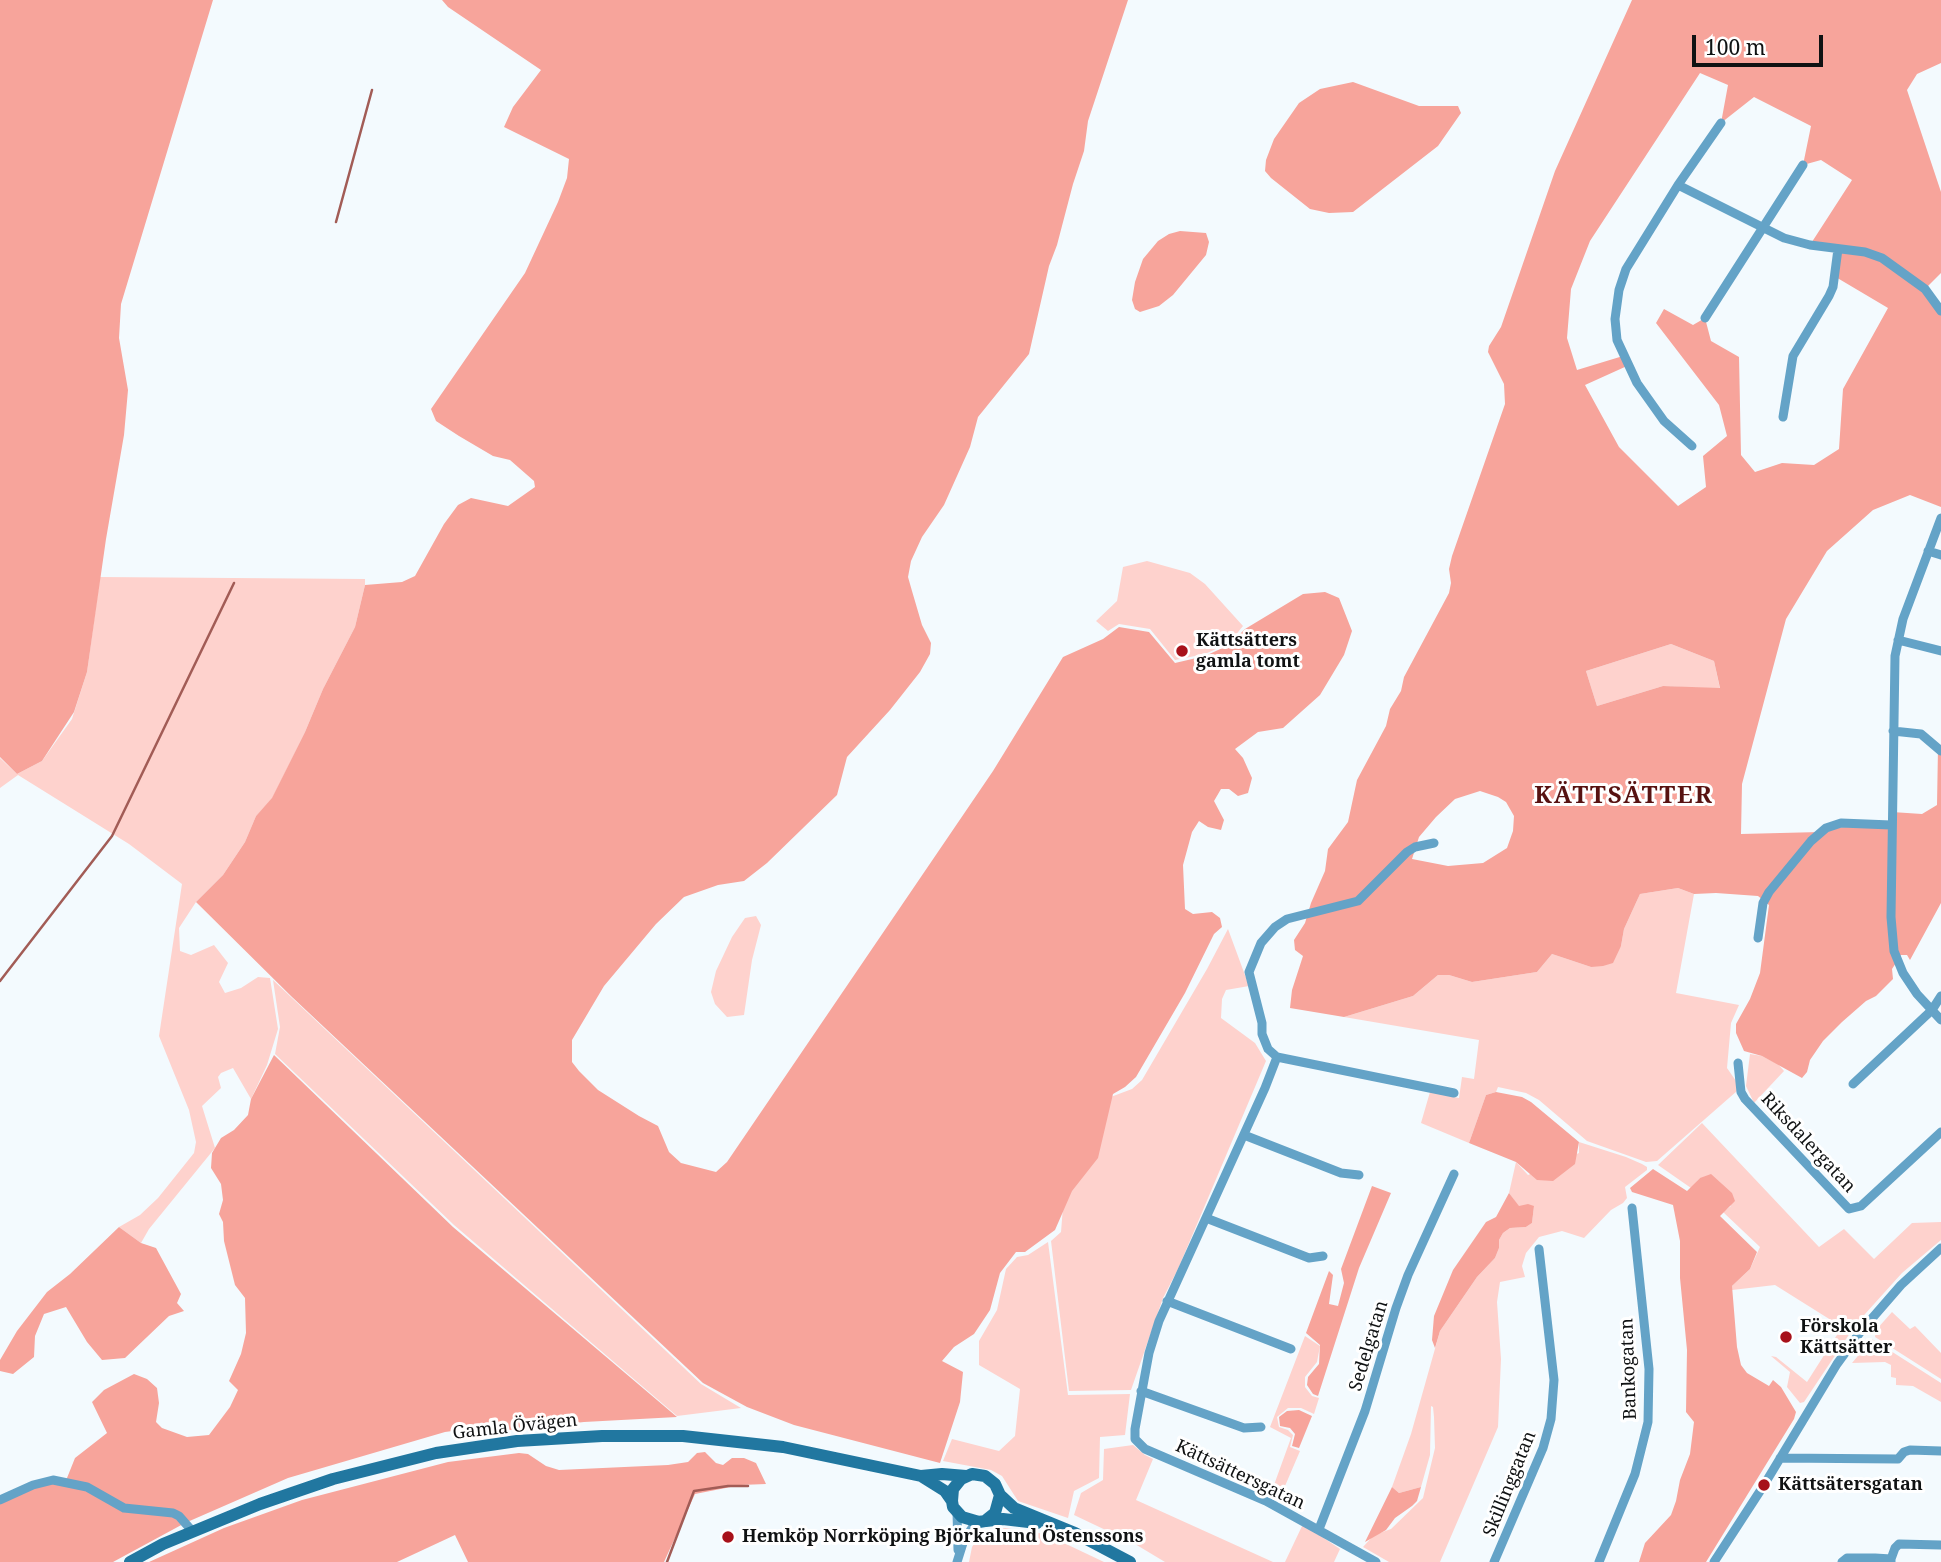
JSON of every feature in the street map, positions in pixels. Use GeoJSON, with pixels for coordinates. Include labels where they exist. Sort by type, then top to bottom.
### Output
{"type":"FeatureCollection","features":[{"type":"Feature","properties":{"kind":"main road","name":"Gamla Övägen"},"geometry":{"type":"LineString","coordinates":[[130,1562],[260,1504],[370,1469],[436,1453],[526,1441],[602,1436],[683,1436],[783,1447],[840,1457],[920,1476],[945,1491],[966,1520],[1024,1520],[1058,1526]]}},
{"type":"Feature","properties":{"kind":"main road","name":"Gamla Övägen"},"geometry":{"type":"LineString","coordinates":[[920,1476],[979,1474],[990,1479],[998,1489],[999,1496],[1014,1508],[1058,1526],[1130,1562]]}},
{"type":"Feature","properties":{"kind":"main road"},"geometry":{"type":"LineString","coordinates":[[954,1506],[956,1483],[966,1476]]}},
{"type":"Feature","properties":{"kind":"main road"},"geometry":{"type":"LineString","coordinates":[[981,1521],[998,1508],[999,1496]]}},
{"type":"Feature","properties":{"kind":"street"},"geometry":{"type":"LineString","coordinates":[[1692,446],[1664,421],[1637,383],[1617,340],[1615,319],[1619,290],[1626,269],[1678,185],[1721,123]]}},
{"type":"Feature","properties":{"kind":"street"},"geometry":{"type":"LineString","coordinates":[[1705,318],[1803,165]]}},
{"type":"Feature","properties":{"kind":"street"},"geometry":{"type":"LineString","coordinates":[[1678,185],[1784,238],[1865,252],[1882,258],[1925,289],[1941,311]]}},
{"type":"Feature","properties":{"kind":"street"},"geometry":{"type":"LineString","coordinates":[[1783,417],[1793,356],[1833,287],[1838,249]]}},
{"type":"Feature","properties":{"kind":"street"},"geometry":{"type":"LineString","coordinates":[[1941,518],[1898,640],[1895,656],[1891,825],[1891,917],[1894,951],[1907,982],[1941,1020]]}},
{"type":"Feature","properties":{"kind":"street"},"geometry":{"type":"LineString","coordinates":[[1928,551],[1941,555]]}},
{"type":"Feature","properties":{"kind":"street"},"geometry":{"type":"LineString","coordinates":[[1898,640],[1941,651]]}},
{"type":"Feature","properties":{"kind":"street"},"geometry":{"type":"LineString","coordinates":[[1893,731],[1921,734],[1941,751]]}},
{"type":"Feature","properties":{"kind":"street"},"geometry":{"type":"LineString","coordinates":[[1758,938],[1763,903],[1769,892],[1821,832],[1841,823],[1891,825]]}},
{"type":"Feature","properties":{"kind":"street"},"geometry":{"type":"LineString","coordinates":[[1434,843],[1415,846],[1407,852],[1358,901],[1287,919],[1275,927],[1256,953],[1249,972],[1262,1023],[1262,1034],[1268,1049],[1277,1057],[1454,1093]]}},
{"type":"Feature","properties":{"kind":"street"},"geometry":{"type":"LineString","coordinates":[[1853,1084],[1932,1010],[1941,996]]}},
{"type":"Feature","properties":{"kind":"street","name":"Kättsättersgatan"},"geometry":{"type":"LineString","coordinates":[[1277,1057],[1167,1301],[1149,1353],[1135,1439],[1139,1445],[1266,1501],[1376,1562]]}},
{"type":"Feature","properties":{"kind":"street","name":"Riksdalergatan"},"geometry":{"type":"LineString","coordinates":[[1738,1063],[1741,1092],[1745,1099],[1849,1209],[1861,1206],[1941,1132]]}},
{"type":"Feature","properties":{"kind":"street"},"geometry":{"type":"LineString","coordinates":[[1244,1135],[1342,1173],[1359,1175]]}},
{"type":"Feature","properties":{"kind":"street","name":"Sedelgatan"},"geometry":{"type":"LineString","coordinates":[[1319,1529],[1365,1411],[1404,1286],[1454,1174]]}},
{"type":"Feature","properties":{"kind":"street","name":"Bankogatan"},"geometry":{"type":"LineString","coordinates":[[1599,1562],[1635,1474],[1648,1422],[1649,1369],[1632,1208]]}},
{"type":"Feature","properties":{"kind":"street"},"geometry":{"type":"LineString","coordinates":[[1206,1218],[1309,1258],[1323,1256]]}},
{"type":"Feature","properties":{"kind":"street"},"geometry":{"type":"LineString","coordinates":[[1717,1561],[1837,1364],[1861,1331],[1901,1285],[1941,1248]]}},
{"type":"Feature","properties":{"kind":"street","name":"Skillinggatan"},"geometry":{"type":"LineString","coordinates":[[1494,1562],[1544,1448],[1551,1419],[1554,1380],[1539,1249]]}},
{"type":"Feature","properties":{"kind":"street"},"geometry":{"type":"LineString","coordinates":[[1167,1301],[1292,1349]]}},
{"type":"Feature","properties":{"kind":"street"},"geometry":{"type":"LineString","coordinates":[[1141,1391],[1244,1428],[1261,1427]]}},
{"type":"Feature","properties":{"kind":"street"},"geometry":{"type":"LineString","coordinates":[[1780,1458],[1898,1459],[1910,1450],[1941,1451]]}},
{"type":"Feature","properties":{"kind":"street"},"geometry":{"type":"LineString","coordinates":[[0,1500],[33,1485],[53,1480],[87,1487],[124,1508],[173,1513],[193,1532]]}},
{"type":"Feature","properties":{"kind":"street"},"geometry":{"type":"LineString","coordinates":[[954,1506],[957,1559]]}},
{"type":"Feature","properties":{"kind":"street"},"geometry":{"type":"LineString","coordinates":[[957,1559],[964,1540],[981,1521]]}},
{"type":"Feature","properties":{"kind":"street"},"geometry":{"type":"LineString","coordinates":[[1842,1562],[1847,1558],[1891,1560],[1899,1544],[1941,1545]]}},
{"type":"Feature","properties":{"kind":"shaded area"},"geometry":{"type":"Polygon","coordinates":[[[0,0],[213,0],[121,304],[119,338],[128,390],[124,435],[87,672],[74,712],[42,761],[17,774],[0,757],[0,0]]]}},
{"type":"Feature","properties":{"kind":"shaded area"},"geometry":{"type":"Polygon","coordinates":[[[442,0],[1128,0],[1088,121],[1084,151],[1049,266],[1029,354],[978,417],[970,447],[944,505],[922,537],[911,561],[908,577],[922,625],[931,643],[930,654],[920,672],[890,710],[847,757],[837,795],[767,863],[744,881],[718,885],[684,897],[656,924],[604,986],[572,1040],[572,1062],[579,1071],[598,1090],[658,1126],[669,1152],[681,1163],[716,1172],[727,1162],[993,771],[1063,657],[1103,639],[1119,627],[1149,632],[1175,663],[1205,656],[1229,645],[1245,629],[1303,594],[1325,592],[1339,598],[1352,631],[1344,655],[1320,695],[1283,728],[1258,732],[1235,749],[1243,758],[1252,778],[1248,793],[1238,796],[1229,789],[1221,789],[1214,801],[1224,820],[1221,830],[1208,827],[1199,821],[1192,832],[1183,865],[1185,909],[1193,914],[1212,912],[1220,918],[1222,927],[1214,934],[1185,993],[1136,1077],[1113,1094],[1098,1158],[1072,1191],[1055,1230],[1025,1252],[1016,1252],[1000,1273],[990,1310],[974,1334],[954,1347],[942,1361],[963,1372],[960,1402],[940,1463],[794,1425],[747,1407],[703,1383],[292,997],[196,902],[223,875],[245,842],[256,816],[272,798],[355,627],[365,585],[402,582],[415,576],[444,524],[458,505],[471,498],[508,506],[535,487],[534,481],[510,460],[493,456],[436,421],[431,409],[525,273],[558,202],[567,178],[569,159],[504,127],[513,107],[541,70],[448,7],[442,0]]]}},
{"type":"Feature","properties":{"kind":"shaded area"},"geometry":{"type":"Polygon","coordinates":[[[1632,0],[1941,0],[1941,63],[1917,74],[1907,90],[1941,192],[1941,273],[1925,289],[1941,311],[1941,507],[1910,495],[1873,510],[1827,551],[1786,619],[1742,784],[1741,834],[1820,832],[1826,828],[1891,825],[1892,812],[1922,814],[1937,805],[1938,748],[1941,751],[1941,903],[1910,960],[1907,955],[1901,955],[1892,969],[1893,979],[1823,1041],[1802,1078],[1762,1056],[1744,1051],[1736,1033],[1736,1024],[1760,973],[1769,905],[1758,896],[1694,894],[1678,888],[1640,894],[1624,929],[1621,946],[1613,963],[1603,966],[1591,967],[1552,954],[1537,972],[1472,982],[1449,975],[1438,975],[1413,996],[1344,1017],[1290,1008],[1292,990],[1303,956],[1295,950],[1294,940],[1305,923],[1325,871],[1328,849],[1348,822],[1357,780],[1386,726],[1390,709],[1401,691],[1404,677],[1449,593],[1452,556],[1505,404],[1504,384],[1488,352],[1489,346],[1501,327],[1555,171],[1632,0]],[[1700,73],[1590,241],[1571,289],[1567,338],[1577,370],[1623,356],[1627,366],[1585,385],[1619,447],[1678,506],[1706,487],[1703,456],[1727,436],[1719,405],[1656,323],[1664,309],[1693,325],[1705,318],[1711,341],[1739,357],[1741,455],[1755,472],[1782,463],[1814,465],[1839,449],[1843,389],[1888,308],[1834,276],[1838,249],[1810,245],[1852,180],[1821,160],[1803,165],[1811,126],[1754,97],[1721,123],[1728,85],[1700,73]],[[1671,644],[1586,671],[1597,706],[1663,686],[1720,688],[1714,661],[1671,644]],[[1480,791],[1455,799],[1419,837],[1412,859],[1448,866],[1483,863],[1507,848],[1513,831],[1514,816],[1506,802],[1480,791]]]}},
{"type":"Feature","properties":{"kind":"shaded area"},"geometry":{"type":"Polygon","coordinates":[[[1353,82],[1419,106],[1458,106],[1461,113],[1438,146],[1353,212],[1329,213],[1310,209],[1271,178],[1265,171],[1266,160],[1274,139],[1299,103],[1320,89],[1353,82]]]}},
{"type":"Feature","properties":{"kind":"shaded area"},"geometry":{"type":"Polygon","coordinates":[[[1180,231],[1206,233],[1209,242],[1206,255],[1173,295],[1159,306],[1140,312],[1135,309],[1132,300],[1143,259],[1158,241],[1180,231]]]}},
{"type":"Feature","properties":{"kind":"shaded area"},"geometry":{"type":"Polygon","coordinates":[[[1147,561],[1190,573],[1205,584],[1243,626],[1229,643],[1205,654],[1175,660],[1150,629],[1119,624],[1108,631],[1096,621],[1117,601],[1123,567],[1147,561]]]}},
{"type":"Feature","properties":{"kind":"shaded area"},"geometry":{"type":"Polygon","coordinates":[[[100,577],[365,579],[355,627],[272,799],[256,816],[245,842],[223,875],[196,902],[179,928],[180,951],[191,955],[214,945],[228,963],[219,982],[225,993],[241,988],[258,977],[270,978],[278,1029],[267,1065],[251,1099],[233,1068],[218,1077],[221,1088],[202,1106],[215,1148],[149,1229],[141,1243],[119,1227],[140,1215],[158,1198],[194,1153],[196,1142],[189,1110],[159,1036],[182,884],[129,844],[18,775],[0,788],[0,758],[17,774],[42,761],[72,719],[87,672],[100,577]]]}},
{"type":"Feature","properties":{"kind":"shaded area"},"geometry":{"type":"Polygon","coordinates":[[[1671,644],[1714,661],[1720,689],[1663,686],[1597,706],[1586,671],[1671,644]]]}},
{"type":"Feature","properties":{"kind":"shaded area"},"geometry":{"type":"Polygon","coordinates":[[[1678,888],[1694,894],[1676,993],[1739,1005],[1731,1023],[1727,1068],[1736,1081],[1737,1091],[1657,1161],[1646,1162],[1587,1141],[1539,1100],[1526,1093],[1498,1087],[1496,1092],[1486,1095],[1469,1143],[1421,1123],[1430,1092],[1459,1098],[1462,1077],[1474,1079],[1479,1040],[1344,1017],[1413,996],[1438,975],[1449,975],[1472,982],[1537,972],[1552,954],[1591,967],[1621,946],[1624,929],[1640,894],[1678,888]]]}},
{"type":"Feature","properties":{"kind":"shaded area"},"geometry":{"type":"Polygon","coordinates":[[[756,916],[761,925],[752,960],[744,1015],[727,1017],[715,1004],[711,992],[716,971],[732,937],[745,918],[756,916]]]}},
{"type":"Feature","properties":{"kind":"shaded area"},"geometry":{"type":"Polygon","coordinates":[[[1228,929],[1249,986],[1226,990],[1222,999],[1221,1018],[1255,1043],[1266,1061],[1178,1269],[1163,1298],[1131,1390],[1069,1391],[1051,1241],[1061,1232],[1063,1207],[1108,1098],[1132,1089],[1142,1080],[1228,929]]]}},
{"type":"Feature","properties":{"kind":"shaded area"},"geometry":{"type":"Polygon","coordinates":[[[273,980],[701,1384],[741,1408],[677,1416],[454,1225],[275,1054],[280,1027],[273,980]]]}},
{"type":"Feature","properties":{"kind":"shaded area"},"geometry":{"type":"Polygon","coordinates":[[[1750,1054],[1762,1056],[1778,1064],[1784,1071],[1754,1103],[1746,1086],[1750,1054]]]}},
{"type":"Feature","properties":{"kind":"shaded area"},"geometry":{"type":"Polygon","coordinates":[[[274,1055],[453,1227],[677,1417],[584,1422],[511,1430],[482,1427],[445,1432],[288,1478],[185,1523],[113,1562],[0,1562],[0,1500],[33,1485],[65,1483],[75,1458],[107,1433],[92,1402],[104,1390],[134,1374],[147,1379],[157,1388],[159,1403],[156,1422],[162,1428],[187,1437],[209,1435],[230,1407],[238,1390],[229,1381],[241,1354],[246,1333],[245,1298],[235,1285],[224,1241],[223,1222],[219,1214],[223,1200],[221,1184],[211,1168],[212,1153],[221,1138],[234,1130],[248,1115],[251,1099],[274,1055]]]}},
{"type":"Feature","properties":{"kind":"shaded area"},"geometry":{"type":"Polygon","coordinates":[[[1496,1092],[1522,1097],[1531,1102],[1579,1142],[1575,1164],[1553,1181],[1537,1180],[1516,1162],[1469,1143],[1486,1095],[1496,1092]]]}},
{"type":"Feature","properties":{"kind":"shaded area"},"geometry":{"type":"Polygon","coordinates":[[[1702,1123],[1819,1247],[1844,1229],[1874,1259],[1912,1223],[1941,1222],[1941,1240],[1902,1273],[1856,1324],[1804,1402],[1800,1403],[1787,1387],[1790,1372],[1771,1356],[1776,1357],[1807,1382],[1842,1327],[1775,1285],[1732,1290],[1732,1286],[1750,1269],[1760,1247],[1723,1212],[1731,1206],[1700,1178],[1691,1188],[1658,1165],[1702,1123]]]}},
{"type":"Feature","properties":{"kind":"shaded area"},"geometry":{"type":"Polygon","coordinates":[[[1579,1142],[1626,1157],[1647,1167],[1647,1170],[1625,1187],[1627,1198],[1623,1203],[1611,1210],[1584,1238],[1562,1231],[1539,1237],[1526,1253],[1522,1266],[1525,1277],[1500,1282],[1497,1302],[1501,1359],[1498,1427],[1440,1562],[1389,1562],[1363,1547],[1374,1535],[1391,1529],[1423,1498],[1435,1448],[1431,1406],[1430,1455],[1421,1487],[1399,1493],[1392,1487],[1411,1434],[1440,1331],[1477,1277],[1495,1258],[1503,1233],[1510,1228],[1526,1227],[1532,1223],[1534,1206],[1519,1207],[1509,1193],[1516,1162],[1528,1175],[1579,1153],[1579,1142]]]}},
{"type":"Feature","properties":{"kind":"shaded area"},"geometry":{"type":"Polygon","coordinates":[[[1653,1169],[1687,1191],[1700,1178],[1711,1174],[1732,1193],[1735,1201],[1720,1216],[1757,1252],[1750,1269],[1732,1286],[1741,1365],[1747,1373],[1769,1386],[1773,1380],[1781,1387],[1796,1412],[1706,1562],[1639,1562],[1645,1543],[1671,1515],[1690,1454],[1694,1422],[1686,1412],[1687,1350],[1680,1278],[1680,1241],[1673,1205],[1632,1192],[1630,1188],[1653,1169]]]}},
{"type":"Feature","properties":{"kind":"shaded area"},"geometry":{"type":"Polygon","coordinates":[[[1372,1186],[1391,1193],[1359,1268],[1318,1396],[1313,1394],[1307,1385],[1308,1377],[1319,1364],[1320,1345],[1306,1333],[1329,1271],[1333,1275],[1329,1304],[1338,1306],[1344,1283],[1341,1269],[1372,1186]]]}},
{"type":"Feature","properties":{"kind":"shaded area"},"geometry":{"type":"Polygon","coordinates":[[[1509,1193],[1519,1206],[1534,1206],[1532,1223],[1526,1227],[1510,1228],[1503,1233],[1495,1258],[1477,1277],[1440,1331],[1435,1348],[1432,1340],[1434,1316],[1453,1270],[1486,1222],[1496,1217],[1509,1193]]]}},
{"type":"Feature","properties":{"kind":"shaded area"},"geometry":{"type":"Polygon","coordinates":[[[119,1227],[141,1243],[156,1248],[181,1294],[177,1303],[184,1311],[169,1316],[125,1358],[102,1360],[87,1342],[66,1307],[44,1314],[35,1336],[34,1357],[13,1374],[0,1371],[0,1360],[17,1331],[47,1292],[119,1227]]]}},
{"type":"Feature","properties":{"kind":"shaded area"},"geometry":{"type":"Polygon","coordinates":[[[1048,1242],[1068,1395],[1130,1394],[1125,1435],[1100,1437],[1099,1478],[1074,1491],[1068,1518],[1018,1501],[1002,1476],[991,1470],[943,1461],[952,1439],[999,1451],[1015,1436],[1020,1389],[979,1365],[979,1341],[997,1310],[1006,1269],[1017,1257],[1028,1255],[1048,1242]]]}},
{"type":"Feature","properties":{"kind":"shaded area"},"geometry":{"type":"Polygon","coordinates":[[[1892,1312],[1910,1329],[1915,1326],[1941,1353],[1941,1379],[1875,1337],[1876,1330],[1892,1312]]]}},
{"type":"Feature","properties":{"kind":"shaded area"},"geometry":{"type":"Polygon","coordinates":[[[1305,1336],[1320,1346],[1317,1362],[1305,1377],[1305,1387],[1312,1396],[1319,1398],[1314,1414],[1301,1408],[1288,1408],[1277,1417],[1279,1427],[1293,1435],[1290,1447],[1300,1451],[1279,1500],[1270,1496],[1291,1438],[1270,1427],[1305,1336]]]}},
{"type":"Feature","properties":{"kind":"shaded area"},"geometry":{"type":"Polygon","coordinates":[[[1872,1339],[1941,1383],[1941,1402],[1913,1386],[1896,1385],[1896,1378],[1891,1377],[1891,1365],[1885,1362],[1852,1363],[1872,1339]]]}},
{"type":"Feature","properties":{"kind":"shaded area"},"geometry":{"type":"Polygon","coordinates":[[[1299,1410],[1312,1416],[1299,1448],[1292,1446],[1295,1434],[1290,1428],[1280,1426],[1279,1417],[1287,1411],[1299,1410]]]}},
{"type":"Feature","properties":{"kind":"shaded area"},"geometry":{"type":"Polygon","coordinates":[[[1133,1445],[1153,1459],[1136,1500],[1273,1562],[1165,1562],[1135,1544],[1074,1515],[1081,1493],[1103,1480],[1104,1449],[1133,1445]]]}},
{"type":"Feature","properties":{"kind":"shaded area"},"geometry":{"type":"Polygon","coordinates":[[[705,1452],[716,1463],[723,1465],[732,1458],[744,1458],[756,1463],[766,1484],[741,1485],[695,1494],[664,1562],[468,1562],[455,1535],[397,1562],[149,1562],[224,1528],[302,1500],[448,1462],[519,1453],[528,1454],[546,1466],[559,1470],[668,1465],[688,1462],[697,1453],[705,1452]]]}},
{"type":"Feature","properties":{"kind":"shaded area"},"geometry":{"type":"Polygon","coordinates":[[[1392,1487],[1399,1493],[1421,1487],[1417,1501],[1412,1506],[1395,1518],[1386,1530],[1365,1542],[1392,1487]]]}},
{"type":"Feature","properties":{"kind":"shaded area"},"geometry":{"type":"Polygon","coordinates":[[[1303,1524],[1340,1549],[1334,1562],[1285,1562],[1303,1524]]]}},
{"type":"Feature","properties":{"kind":"shaded area"},"geometry":{"type":"Polygon","coordinates":[[[1005,1528],[1045,1534],[1104,1562],[969,1562],[972,1547],[980,1534],[1005,1528]]]}},
{"type":"Feature","properties":{"kind":"waterway"},"geometry":{"type":"LineString","coordinates":[[336,222],[372,90]]}},
{"type":"Feature","properties":{"kind":"waterway"},"geometry":{"type":"LineString","coordinates":[[0,981],[112,836],[234,583]]}},
{"type":"Feature","properties":{"kind":"waterway"},"geometry":{"type":"LineString","coordinates":[[667,1562],[694,1491],[748,1486]]}},
{"type":"Feature","properties":{"kind":"place","name":"Kättsätters gamla tomt"},"geometry":{"type":"Point","coordinates":[1182,651]}},
{"type":"Feature","properties":{"kind":"place","name":"Förskola Kättsätter"},"geometry":{"type":"Point","coordinates":[1786,1337]}},
{"type":"Feature","properties":{"kind":"place","name":"Kättsätersgatan"},"geometry":{"type":"Point","coordinates":[1764,1485]}},
{"type":"Feature","properties":{"kind":"place","name":"Hemköp Norrköping Björkalund Östenssons"},"geometry":{"type":"Point","coordinates":[728,1537]}},
{"type":"Feature","properties":{"kind":"district","name":"KÄTTSÄTTER"},"geometry":{"type":"Point","coordinates":[1624,796]}}]}
